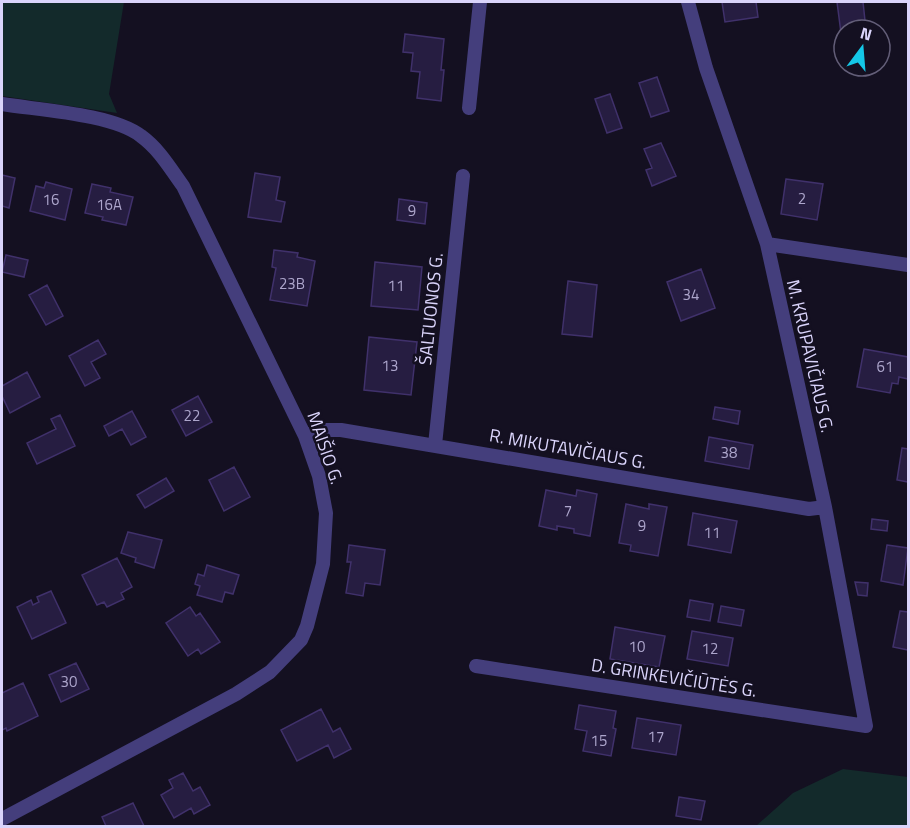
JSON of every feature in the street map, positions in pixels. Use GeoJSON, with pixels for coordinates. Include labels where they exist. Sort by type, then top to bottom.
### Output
{"type":"FeatureCollection","features":[{"type":"Feature","properties":{"kind":"street"},"geometry":{"type":"LineString","coordinates":[[469,108],[480,2]]}},
{"type":"Feature","properties":{"kind":"street","name":"M. KRUPAVIČIAUS G."},"geometry":{"type":"LineString","coordinates":[[688,2],[706,68],[767,244],[825,507],[866,726]]}},
{"type":"Feature","properties":{"kind":"street","name":"MAIŠIO G."},"geometry":{"type":"LineString","coordinates":[[2,104],[114,122],[132,129],[156,149],[183,186],[305,436],[319,476],[326,513],[323,564],[307,626],[301,640],[270,672],[236,694],[2,819]]}},
{"type":"Feature","properties":{"kind":"street","name":"ŠALTUONOS G."},"geometry":{"type":"LineString","coordinates":[[435,445],[462,176]]}},
{"type":"Feature","properties":{"kind":"street"},"geometry":{"type":"LineString","coordinates":[[767,244],[909,265]]}},
{"type":"Feature","properties":{"kind":"street","name":"R. MIKUTAVIČIAUS G."},"geometry":{"type":"LineString","coordinates":[[305,436],[321,430],[341,430],[809,509],[825,507]]}},
{"type":"Feature","properties":{"kind":"street","name":"D. GRINKEVIČIŪTĖS G."},"geometry":{"type":"LineString","coordinates":[[476,666],[866,726]]}},
{"type":"Feature","properties":{"kind":"green space"},"geometry":{"type":"Polygon","coordinates":[[[2,2],[124,2],[109,94],[117,113],[2,96],[2,2]]]}},
{"type":"Feature","properties":{"kind":"green space"},"geometry":{"type":"Polygon","coordinates":[[[843,769],[908,777],[908,826],[756,826],[793,793],[843,769]]]}},
{"type":"Feature","properties":{"kind":"building"},"geometry":{"type":"Polygon","coordinates":[[[722,2],[756,2],[758,17],[725,22],[722,2]]]}},
{"type":"Feature","properties":{"kind":"building"},"geometry":{"type":"Polygon","coordinates":[[[837,2],[863,2],[865,18],[839,18],[837,2]]]}},
{"type":"Feature","properties":{"kind":"building"},"geometry":{"type":"Polygon","coordinates":[[[405,34],[444,39],[441,101],[417,98],[420,72],[411,71],[413,53],[403,52],[405,34]]]}},
{"type":"Feature","properties":{"kind":"building"},"geometry":{"type":"Polygon","coordinates":[[[657,77],[669,111],[651,117],[639,83],[657,77]]]}},
{"type":"Feature","properties":{"kind":"building"},"geometry":{"type":"Polygon","coordinates":[[[610,94],[622,128],[607,133],[595,99],[610,94]]]}},
{"type":"Feature","properties":{"kind":"building"},"geometry":{"type":"Polygon","coordinates":[[[661,143],[676,176],[652,186],[646,170],[652,168],[644,149],[661,143]]]}},
{"type":"Feature","properties":{"kind":"building"},"geometry":{"type":"Polygon","coordinates":[[[255,173],[280,177],[276,200],[285,202],[281,222],[248,217],[255,173]]]}},
{"type":"Feature","properties":{"kind":"building"},"geometry":{"type":"Polygon","coordinates":[[[2,175],[15,178],[9,208],[2,206],[2,175]]]}},
{"type":"Feature","properties":{"kind":"building"},"geometry":{"type":"Polygon","coordinates":[[[786,179],[823,184],[817,220],[781,214],[786,179]]]}},
{"type":"Feature","properties":{"kind":"building"},"geometry":{"type":"Polygon","coordinates":[[[46,182],[72,189],[65,220],[30,211],[36,186],[44,188],[46,182]]]}},
{"type":"Feature","properties":{"kind":"building"},"geometry":{"type":"Polygon","coordinates":[[[92,184],[111,188],[110,192],[133,197],[126,225],[102,220],[103,217],[85,213],[92,184]]]}},
{"type":"Feature","properties":{"kind":"building"},"geometry":{"type":"Polygon","coordinates":[[[399,199],[427,203],[425,224],[397,220],[399,199]]]}},
{"type":"Feature","properties":{"kind":"building"},"geometry":{"type":"Polygon","coordinates":[[[274,250],[298,253],[297,257],[315,261],[307,306],[270,300],[276,268],[272,267],[274,250]]]}},
{"type":"Feature","properties":{"kind":"building"},"geometry":{"type":"Polygon","coordinates":[[[6,255],[28,260],[24,277],[2,272],[6,255]]]}},
{"type":"Feature","properties":{"kind":"building"},"geometry":{"type":"Polygon","coordinates":[[[375,262],[422,267],[418,310],[371,306],[375,262]]]}},
{"type":"Feature","properties":{"kind":"building"},"geometry":{"type":"Polygon","coordinates":[[[701,269],[715,308],[681,321],[667,282],[701,269]]]}},
{"type":"Feature","properties":{"kind":"building"},"geometry":{"type":"Polygon","coordinates":[[[568,281],[597,285],[592,337],[562,334],[568,281]]]}},
{"type":"Feature","properties":{"kind":"building"},"geometry":{"type":"Polygon","coordinates":[[[47,285],[63,316],[46,325],[29,295],[47,285]]]}},
{"type":"Feature","properties":{"kind":"building"},"geometry":{"type":"Polygon","coordinates":[[[369,337],[417,342],[411,395],[364,390],[369,337]]]}},
{"type":"Feature","properties":{"kind":"building"},"geometry":{"type":"Polygon","coordinates":[[[98,340],[106,354],[91,362],[100,378],[85,386],[69,356],[98,340]]]}},
{"type":"Feature","properties":{"kind":"building"},"geometry":{"type":"Polygon","coordinates":[[[864,349],[908,357],[908,379],[899,377],[898,384],[892,383],[890,393],[857,387],[864,349]]]}},
{"type":"Feature","properties":{"kind":"building"},"geometry":{"type":"Polygon","coordinates":[[[27,372],[40,397],[10,413],[2,396],[2,386],[27,372]]]}},
{"type":"Feature","properties":{"kind":"building"},"geometry":{"type":"Polygon","coordinates":[[[198,396],[212,422],[186,436],[172,410],[198,396]]]}},
{"type":"Feature","properties":{"kind":"building"},"geometry":{"type":"Polygon","coordinates":[[[715,407],[740,411],[738,424],[713,419],[715,407]]]}},
{"type":"Feature","properties":{"kind":"building"},"geometry":{"type":"Polygon","coordinates":[[[132,411],[146,437],[131,445],[122,429],[109,436],[104,426],[132,411]]]}},
{"type":"Feature","properties":{"kind":"building"},"geometry":{"type":"Polygon","coordinates":[[[60,415],[75,446],[37,464],[27,443],[56,429],[51,419],[60,415]]]}},
{"type":"Feature","properties":{"kind":"building"},"geometry":{"type":"Polygon","coordinates":[[[709,437],[753,445],[749,469],[705,461],[709,437]]]}},
{"type":"Feature","properties":{"kind":"building"},"geometry":{"type":"Polygon","coordinates":[[[902,448],[908,449],[908,482],[897,480],[902,448]]]}},
{"type":"Feature","properties":{"kind":"building"},"geometry":{"type":"Polygon","coordinates":[[[234,467],[250,497],[224,511],[209,480],[234,467]]]}},
{"type":"Feature","properties":{"kind":"building"},"geometry":{"type":"Polygon","coordinates":[[[166,478],[174,491],[145,508],[137,495],[166,478]]]}},
{"type":"Feature","properties":{"kind":"building"},"geometry":{"type":"Polygon","coordinates":[[[546,490],[576,496],[577,490],[597,494],[590,536],[574,533],[574,529],[557,526],[557,530],[539,526],[546,490]]]}},
{"type":"Feature","properties":{"kind":"building"},"geometry":{"type":"Polygon","coordinates":[[[626,504],[649,509],[649,504],[667,507],[658,556],[630,551],[631,545],[619,543],[626,504]]]}},
{"type":"Feature","properties":{"kind":"building"},"geometry":{"type":"Polygon","coordinates":[[[693,513],[737,521],[731,553],[688,545],[693,513]]]}},
{"type":"Feature","properties":{"kind":"building"},"geometry":{"type":"Polygon","coordinates":[[[872,519],[888,521],[887,531],[871,529],[872,519]]]}},
{"type":"Feature","properties":{"kind":"building"},"geometry":{"type":"Polygon","coordinates":[[[128,532],[162,540],[154,568],[135,562],[136,558],[121,553],[128,532]]]}},
{"type":"Feature","properties":{"kind":"building"},"geometry":{"type":"Polygon","coordinates":[[[349,545],[385,550],[380,585],[365,583],[363,596],[346,593],[351,562],[347,562],[349,545]]]}},
{"type":"Feature","properties":{"kind":"building"},"geometry":{"type":"Polygon","coordinates":[[[887,545],[908,548],[903,585],[881,581],[887,545]]]}},
{"type":"Feature","properties":{"kind":"building"},"geometry":{"type":"Polygon","coordinates":[[[117,558],[132,587],[121,593],[124,599],[107,607],[104,602],[97,605],[82,575],[117,558]]]}},
{"type":"Feature","properties":{"kind":"building"},"geometry":{"type":"Polygon","coordinates":[[[207,565],[239,575],[233,594],[225,592],[222,602],[197,595],[200,586],[195,584],[198,574],[204,576],[207,565]]]}},
{"type":"Feature","properties":{"kind":"building"},"geometry":{"type":"Polygon","coordinates":[[[855,582],[868,583],[867,596],[858,595],[855,582]]]}},
{"type":"Feature","properties":{"kind":"building"},"geometry":{"type":"Polygon","coordinates":[[[51,591],[66,623],[32,639],[17,607],[31,600],[33,605],[39,602],[37,597],[51,591]]]}},
{"type":"Feature","properties":{"kind":"building"},"geometry":{"type":"Polygon","coordinates":[[[690,600],[713,604],[710,621],[687,617],[690,600]]]}},
{"type":"Feature","properties":{"kind":"building"},"geometry":{"type":"Polygon","coordinates":[[[721,606],[744,610],[741,626],[718,622],[721,606]]]}},
{"type":"Feature","properties":{"kind":"building"},"geometry":{"type":"Polygon","coordinates":[[[190,607],[196,616],[200,613],[220,642],[201,654],[198,649],[188,656],[166,623],[190,607]]]}},
{"type":"Feature","properties":{"kind":"building"},"geometry":{"type":"Polygon","coordinates":[[[900,611],[908,612],[908,650],[893,647],[900,611]]]}},
{"type":"Feature","properties":{"kind":"building"},"geometry":{"type":"Polygon","coordinates":[[[615,627],[665,636],[659,667],[610,659],[615,627]]]}},
{"type":"Feature","properties":{"kind":"building"},"geometry":{"type":"Polygon","coordinates":[[[692,631],[733,638],[728,666],[687,659],[692,631]]]}},
{"type":"Feature","properties":{"kind":"building"},"geometry":{"type":"Polygon","coordinates":[[[76,663],[89,689],[61,702],[49,675],[76,663]]]}},
{"type":"Feature","properties":{"kind":"building"},"geometry":{"type":"Polygon","coordinates":[[[23,683],[38,716],[7,731],[6,728],[2,730],[2,693],[23,683]]]}},
{"type":"Feature","properties":{"kind":"building"},"geometry":{"type":"Polygon","coordinates":[[[579,705],[616,711],[613,728],[616,729],[611,756],[583,751],[587,731],[575,729],[579,705]]]}},
{"type":"Feature","properties":{"kind":"building"},"geometry":{"type":"Polygon","coordinates":[[[321,709],[333,732],[340,728],[351,749],[334,758],[328,745],[297,761],[281,730],[321,709]]]}},
{"type":"Feature","properties":{"kind":"building"},"geometry":{"type":"Polygon","coordinates":[[[637,718],[681,725],[676,755],[632,748],[637,718]]]}},
{"type":"Feature","properties":{"kind":"building"},"geometry":{"type":"Polygon","coordinates":[[[183,773],[193,791],[200,787],[210,805],[194,814],[191,808],[174,818],[161,795],[173,788],[169,780],[183,773]]]}},
{"type":"Feature","properties":{"kind":"building"},"geometry":{"type":"Polygon","coordinates":[[[679,797],[705,801],[701,820],[676,816],[679,797]]]}},
{"type":"Feature","properties":{"kind":"building"},"geometry":{"type":"Polygon","coordinates":[[[133,803],[144,826],[106,826],[102,817],[133,803]]]}}]}
